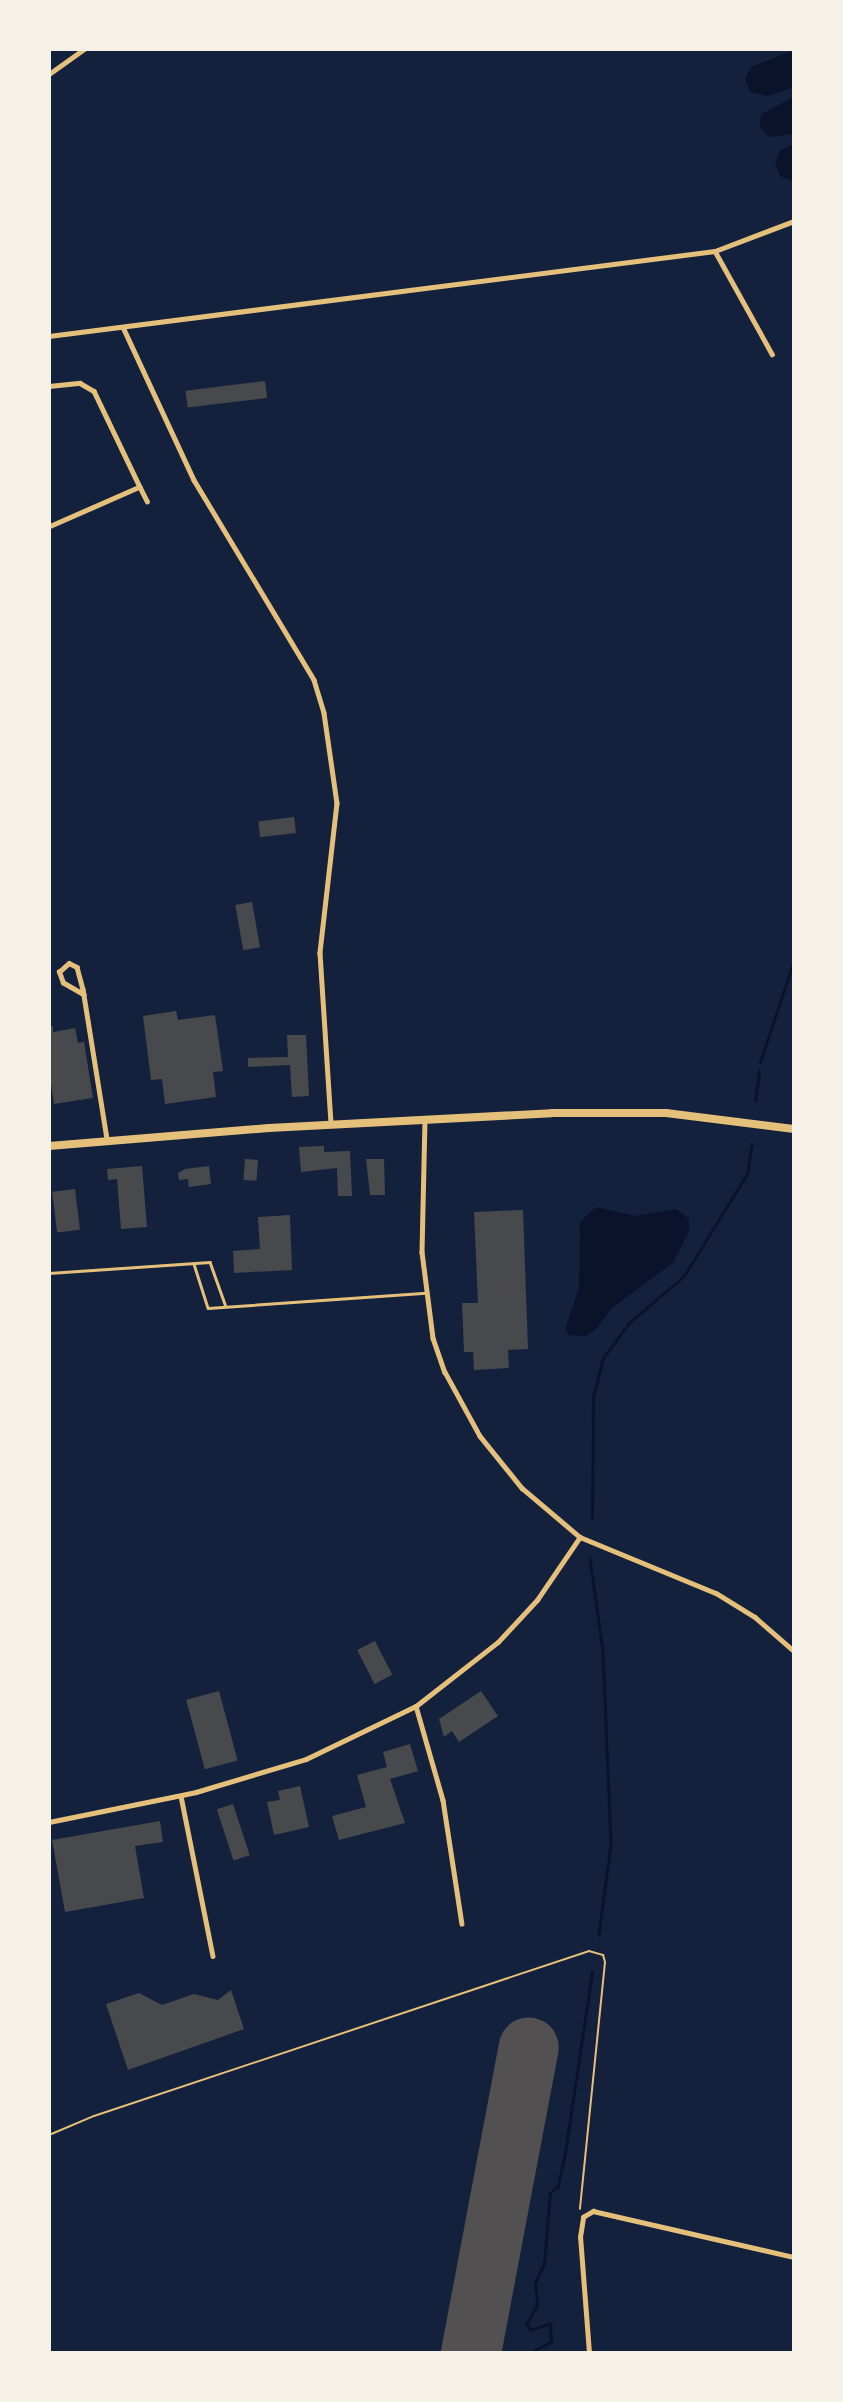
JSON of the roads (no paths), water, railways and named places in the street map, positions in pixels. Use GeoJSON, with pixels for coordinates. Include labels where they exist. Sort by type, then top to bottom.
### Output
{"type":"FeatureCollection","features":[{"type":"Feature","properties":{"kind":"main road"},"geometry":{"type":"LineString","coordinates":[[49,1146],[107,1139],[331,1125],[641,1113],[751,1121],[794,1129]]}},
{"type":"Feature","properties":{"kind":"street"},"geometry":{"type":"LineString","coordinates":[[49,74],[85,49]]}},
{"type":"Feature","properties":{"kind":"street"},"geometry":{"type":"LineString","coordinates":[[49,336],[715,251],[794,220]]}},
{"type":"Feature","properties":{"kind":"street"},"geometry":{"type":"LineString","coordinates":[[715,251],[772,354]]}},
{"type":"Feature","properties":{"kind":"street"},"geometry":{"type":"LineString","coordinates":[[123,327],[194,480],[314,680],[324,713],[337,803],[336,841],[320,953],[331,1125]]}},
{"type":"Feature","properties":{"kind":"street"},"geometry":{"type":"LineString","coordinates":[[49,386],[80,383],[94,391],[147,501]]}},
{"type":"Feature","properties":{"kind":"street"},"geometry":{"type":"LineString","coordinates":[[49,527],[140,487]]}},
{"type":"Feature","properties":{"kind":"street"},"geometry":{"type":"LineString","coordinates":[[84,995],[63,983],[60,972],[69,963],[77,967],[84,995],[107,1139]]}},
{"type":"Feature","properties":{"kind":"street"},"geometry":{"type":"LineString","coordinates":[[425,1120],[425,1293],[445,1372],[480,1436],[522,1488],[580,1537],[716,1593],[755,1617],[794,1651]]}},
{"type":"Feature","properties":{"kind":"street"},"geometry":{"type":"LineString","coordinates":[[49,1822],[181,1796],[306,1759],[416,1706],[498,1642],[537,1600],[580,1537]]}},
{"type":"Feature","properties":{"kind":"street"},"geometry":{"type":"LineString","coordinates":[[416,1706],[443,1800],[462,1924]]}},
{"type":"Feature","properties":{"kind":"street"},"geometry":{"type":"LineString","coordinates":[[181,1796],[213,1956]]}},
{"type":"Feature","properties":{"kind":"street"},"geometry":{"type":"LineString","coordinates":[[589,2353],[580,2237],[583,2217],[593,2211],[611,2212],[794,2257]]}},
{"type":"Feature","properties":{"kind":"lane"},"geometry":{"type":"LineString","coordinates":[[49,1273],[210,1262],[225,1304]]}},
{"type":"Feature","properties":{"kind":"lane"},"geometry":{"type":"LineString","coordinates":[[194,1264],[208,1308],[225,1304],[425,1293]]}},
{"type":"Feature","properties":{"kind":"water"},"geometry":{"type":"Polygon","coordinates":[[[794,50],[794,87],[768,96],[750,92],[745,79],[751,67],[794,50]]]}},
{"type":"Feature","properties":{"kind":"water"},"geometry":{"type":"Polygon","coordinates":[[[794,97],[794,134],[769,137],[760,127],[761,114],[794,97]]]}},
{"type":"Feature","properties":{"kind":"water"},"geometry":{"type":"Polygon","coordinates":[[[794,144],[792,181],[780,176],[775,163],[781,150],[794,144]]]}},
{"type":"Feature","properties":{"kind":"water"},"geometry":{"type":"Polygon","coordinates":[[[596,1207],[635,1216],[676,1209],[689,1219],[689,1231],[673,1263],[612,1308],[596,1329],[586,1336],[569,1335],[565,1329],[579,1288],[580,1222],[596,1207]]]}},
{"type":"Feature","properties":{"kind":"waterway"},"geometry":{"type":"LineString","coordinates":[[760,1062],[794,960]]}},
{"type":"Feature","properties":{"kind":"waterway"},"geometry":{"type":"LineString","coordinates":[[755,1101],[759,1071]]}},
{"type":"Feature","properties":{"kind":"waterway"},"geometry":{"type":"LineString","coordinates":[[592,1519],[593,1397],[603,1358],[629,1323],[684,1276],[747,1174],[752,1144]]}},
{"type":"Feature","properties":{"kind":"waterway"},"geometry":{"type":"LineString","coordinates":[[590,1558],[603,1652],[611,1845],[599,1935]]}},
{"type":"Feature","properties":{"kind":"waterway"},"geometry":{"type":"LineString","coordinates":[[530,2353],[551,2342],[550,2324],[531,2330],[526,2325],[537,2305],[535,2283],[544,2264],[550,2193],[558,2186],[565,2153],[592,1972]]}}]}
